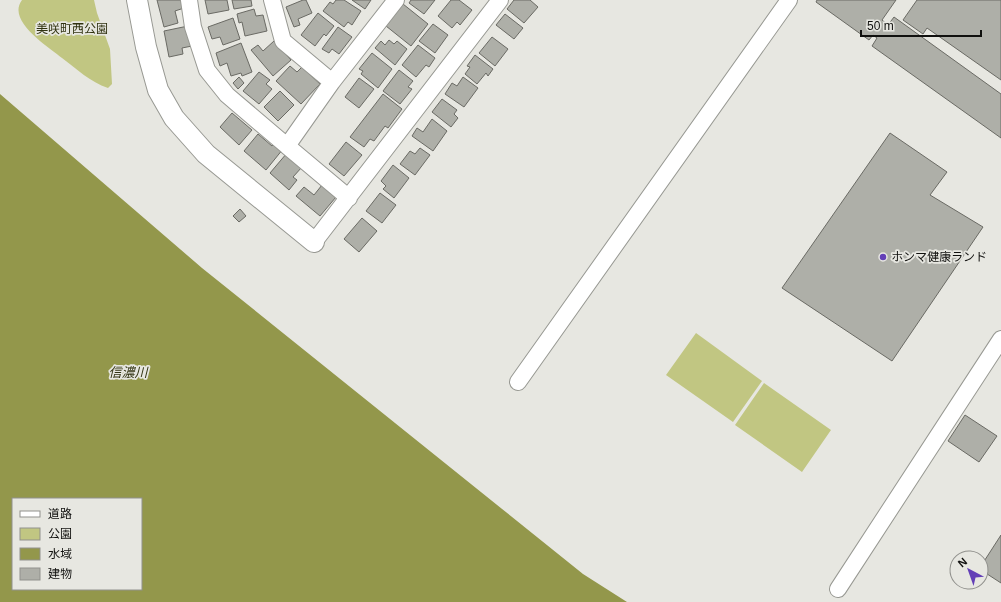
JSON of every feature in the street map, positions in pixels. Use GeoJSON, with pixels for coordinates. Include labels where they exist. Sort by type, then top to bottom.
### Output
{"type":"FeatureCollection","features":[{"type":"Feature","properties":{"kind":"street"},"geometry":{"type":"LineString","coordinates":[[137,0],[146,47],[158,90],[174,118],[206,154],[314,242],[500,0]]}},
{"type":"Feature","properties":{"kind":"street"},"geometry":{"type":"LineString","coordinates":[[189,0],[193,27],[207,70],[228,95],[349,198]]}},
{"type":"Feature","properties":{"kind":"street"},"geometry":{"type":"LineString","coordinates":[[272,0],[283,41],[332,82]]}},
{"type":"Feature","properties":{"kind":"street"},"geometry":{"type":"LineString","coordinates":[[287,146],[332,82],[396,0]]}},
{"type":"Feature","properties":{"kind":"street"},"geometry":{"type":"LineString","coordinates":[[518,382],[789,0]]}},
{"type":"Feature","properties":{"kind":"street"},"geometry":{"type":"LineString","coordinates":[[838,589],[1001,339]]}},
{"type":"Feature","properties":{"kind":"green space","name":"美咲町西公園"},"geometry":{"type":"Polygon","coordinates":[[[22,0],[94,0],[110,49],[112,84],[108,88],[89,79],[31,33],[24,25],[20,16],[19,8],[22,0]]]}},
{"type":"Feature","properties":{"kind":"green space"},"geometry":{"type":"Polygon","coordinates":[[[696,333],[762,381],[733,422],[666,375],[696,333]]]}},
{"type":"Feature","properties":{"kind":"green space"},"geometry":{"type":"Polygon","coordinates":[[[764,383],[831,430],[802,472],[735,425],[764,383]]]}},
{"type":"Feature","properties":{"kind":"water","name":"信濃川"},"geometry":{"type":"Polygon","coordinates":[[[0,94],[202,268],[583,574],[627,602],[0,602],[0,94]]]}},
{"type":"Feature","properties":{"kind":"building"},"geometry":{"type":"Polygon","coordinates":[[[157,0],[182,0],[184,8],[175,11],[178,23],[164,27],[157,0]]]}},
{"type":"Feature","properties":{"kind":"building"},"geometry":{"type":"Polygon","coordinates":[[[205,0],[227,0],[229,10],[208,14],[205,0]]]}},
{"type":"Feature","properties":{"kind":"building"},"geometry":{"type":"Polygon","coordinates":[[[232,0],[251,0],[252,6],[234,9],[232,0]]]}},
{"type":"Feature","properties":{"kind":"building"},"geometry":{"type":"Polygon","coordinates":[[[306,0],[312,13],[298,19],[300,25],[294,27],[286,7],[306,0]]]}},
{"type":"Feature","properties":{"kind":"building"},"geometry":{"type":"Polygon","coordinates":[[[336,0],[344,0],[361,11],[352,25],[348,22],[344,27],[323,11],[330,2],[333,4],[336,0]]]}},
{"type":"Feature","properties":{"kind":"building"},"geometry":{"type":"Polygon","coordinates":[[[352,0],[371,0],[365,9],[352,0]]]}},
{"type":"Feature","properties":{"kind":"building"},"geometry":{"type":"Polygon","coordinates":[[[411,0],[435,0],[424,14],[409,3],[411,0]]]}},
{"type":"Feature","properties":{"kind":"building"},"geometry":{"type":"Polygon","coordinates":[[[451,0],[459,0],[472,10],[460,25],[457,22],[452,28],[438,16],[451,0]]]}},
{"type":"Feature","properties":{"kind":"building"},"geometry":{"type":"Polygon","coordinates":[[[514,0],[530,0],[538,7],[524,23],[507,9],[514,0]]]}},
{"type":"Feature","properties":{"kind":"building"},"geometry":{"type":"Polygon","coordinates":[[[817,0],[896,0],[882,20],[888,25],[894,17],[1001,94],[1001,138],[872,46],[877,38],[873,35],[869,40],[816,2],[817,0]]]}},
{"type":"Feature","properties":{"kind":"building"},"geometry":{"type":"Polygon","coordinates":[[[917,0],[1001,0],[1001,80],[927,28],[923,34],[903,20],[917,0]]]}},
{"type":"Feature","properties":{"kind":"building"},"geometry":{"type":"Polygon","coordinates":[[[403,4],[428,24],[411,46],[386,26],[403,4]]]}},
{"type":"Feature","properties":{"kind":"building"},"geometry":{"type":"Polygon","coordinates":[[[254,9],[256,16],[263,15],[267,31],[245,36],[242,22],[239,23],[237,14],[254,9]]]}},
{"type":"Feature","properties":{"kind":"building"},"geometry":{"type":"Polygon","coordinates":[[[318,13],[334,26],[326,36],[324,34],[315,46],[301,35],[318,13]]]}},
{"type":"Feature","properties":{"kind":"building"},"geometry":{"type":"Polygon","coordinates":[[[505,14],[523,28],[514,39],[496,25],[505,14]]]}},
{"type":"Feature","properties":{"kind":"building"},"geometry":{"type":"Polygon","coordinates":[[[233,18],[240,39],[223,45],[220,37],[212,39],[208,27],[233,18]]]}},
{"type":"Feature","properties":{"kind":"building"},"geometry":{"type":"Polygon","coordinates":[[[433,24],[448,35],[435,53],[419,41],[433,24]]]}},
{"type":"Feature","properties":{"kind":"building"},"geometry":{"type":"Polygon","coordinates":[[[188,26],[192,46],[182,48],[183,54],[169,57],[164,31],[188,26]]]}},
{"type":"Feature","properties":{"kind":"building"},"geometry":{"type":"Polygon","coordinates":[[[338,27],[352,37],[339,54],[332,49],[329,53],[322,49],[338,27]]]}},
{"type":"Feature","properties":{"kind":"building"},"geometry":{"type":"Polygon","coordinates":[[[492,37],[508,49],[495,66],[479,53],[492,37]]]}},
{"type":"Feature","properties":{"kind":"building"},"geometry":{"type":"Polygon","coordinates":[[[389,40],[394,44],[397,41],[407,49],[395,65],[375,48],[381,41],[385,45],[389,40]]]}},
{"type":"Feature","properties":{"kind":"building"},"geometry":{"type":"Polygon","coordinates":[[[274,41],[291,60],[273,76],[251,50],[258,45],[263,51],[274,41]]]}},
{"type":"Feature","properties":{"kind":"building"},"geometry":{"type":"Polygon","coordinates":[[[241,43],[252,72],[242,76],[241,73],[231,76],[227,63],[220,66],[216,53],[241,43]]]}},
{"type":"Feature","properties":{"kind":"building"},"geometry":{"type":"Polygon","coordinates":[[[418,45],[435,58],[429,67],[426,65],[416,77],[402,65],[418,45]]]}},
{"type":"Feature","properties":{"kind":"building"},"geometry":{"type":"Polygon","coordinates":[[[372,53],[392,69],[378,88],[361,74],[363,71],[359,69],[372,53]]]}},
{"type":"Feature","properties":{"kind":"building"},"geometry":{"type":"Polygon","coordinates":[[[475,55],[493,69],[488,76],[486,73],[477,84],[465,74],[470,67],[467,66],[475,55]]]}},
{"type":"Feature","properties":{"kind":"building"},"geometry":{"type":"Polygon","coordinates":[[[290,66],[297,72],[302,67],[320,84],[301,104],[276,81],[290,66]]]}},
{"type":"Feature","properties":{"kind":"building"},"geometry":{"type":"Polygon","coordinates":[[[399,70],[413,81],[408,87],[412,89],[400,104],[383,91],[399,70]]]}},
{"type":"Feature","properties":{"kind":"building"},"geometry":{"type":"Polygon","coordinates":[[[259,72],[270,80],[266,84],[272,89],[259,104],[243,91],[259,72]]]}},
{"type":"Feature","properties":{"kind":"building"},"geometry":{"type":"Polygon","coordinates":[[[239,77],[244,83],[238,89],[233,83],[239,77]]]}},
{"type":"Feature","properties":{"kind":"building"},"geometry":{"type":"Polygon","coordinates":[[[463,77],[478,88],[464,107],[445,94],[452,83],[457,86],[463,77]]]}},
{"type":"Feature","properties":{"kind":"building"},"geometry":{"type":"Polygon","coordinates":[[[359,78],[374,89],[359,108],[345,97],[359,78]]]}},
{"type":"Feature","properties":{"kind":"building"},"geometry":{"type":"Polygon","coordinates":[[[280,91],[294,105],[278,121],[264,107],[280,91]]]}},
{"type":"Feature","properties":{"kind":"building"},"geometry":{"type":"Polygon","coordinates":[[[383,94],[402,109],[388,128],[385,126],[374,141],[370,139],[364,147],[350,137],[383,94]]]}},
{"type":"Feature","properties":{"kind":"building"},"geometry":{"type":"Polygon","coordinates":[[[442,99],[457,110],[454,114],[458,118],[451,127],[432,112],[442,99]]]}},
{"type":"Feature","properties":{"kind":"building"},"geometry":{"type":"Polygon","coordinates":[[[232,113],[252,130],[239,145],[220,127],[232,113]]]}},
{"type":"Feature","properties":{"kind":"building"},"geometry":{"type":"Polygon","coordinates":[[[432,119],[447,131],[433,151],[412,136],[417,128],[423,132],[432,119]]]}},
{"type":"Feature","properties":{"kind":"building","name":"ホンマ健康ランド"},"geometry":{"type":"Polygon","coordinates":[[[890,133],[947,172],[930,195],[983,227],[892,361],[782,288],[890,133]]]}},
{"type":"Feature","properties":{"kind":"building"},"geometry":{"type":"Polygon","coordinates":[[[258,134],[272,146],[276,142],[283,149],[266,170],[244,151],[258,134]]]}},
{"type":"Feature","properties":{"kind":"building"},"geometry":{"type":"Polygon","coordinates":[[[346,142],[362,155],[344,176],[329,164],[346,142]]]}},
{"type":"Feature","properties":{"kind":"building"},"geometry":{"type":"Polygon","coordinates":[[[420,148],[430,155],[415,175],[400,164],[410,151],[415,154],[420,148]]]}},
{"type":"Feature","properties":{"kind":"building"},"geometry":{"type":"Polygon","coordinates":[[[287,153],[302,167],[293,177],[297,180],[289,190],[270,173],[287,153]]]}},
{"type":"Feature","properties":{"kind":"building"},"geometry":{"type":"Polygon","coordinates":[[[393,165],[409,178],[394,198],[383,189],[386,186],[381,181],[393,165]]]}},
{"type":"Feature","properties":{"kind":"building"},"geometry":{"type":"Polygon","coordinates":[[[322,185],[336,197],[320,216],[296,196],[304,187],[314,195],[322,185]]]}},
{"type":"Feature","properties":{"kind":"building"},"geometry":{"type":"Polygon","coordinates":[[[380,193],[396,205],[382,223],[366,211],[380,193]]]}},
{"type":"Feature","properties":{"kind":"building"},"geometry":{"type":"Polygon","coordinates":[[[240,209],[246,216],[239,222],[233,216],[240,209]]]}},
{"type":"Feature","properties":{"kind":"building"},"geometry":{"type":"Polygon","coordinates":[[[362,218],[377,231],[359,252],[344,239],[362,218]]]}},
{"type":"Feature","properties":{"kind":"building"},"geometry":{"type":"Polygon","coordinates":[[[965,415],[997,436],[979,462],[948,441],[965,415]]]}},
{"type":"Feature","properties":{"kind":"building"},"geometry":{"type":"Polygon","coordinates":[[[1001,535],[1001,583],[989,575],[989,554],[1001,535]]]}},
{"type":"Feature","properties":{"kind":"place","name":"ホンマ健康ランド"},"geometry":{"type":"Point","coordinates":[883,257]}}]}
